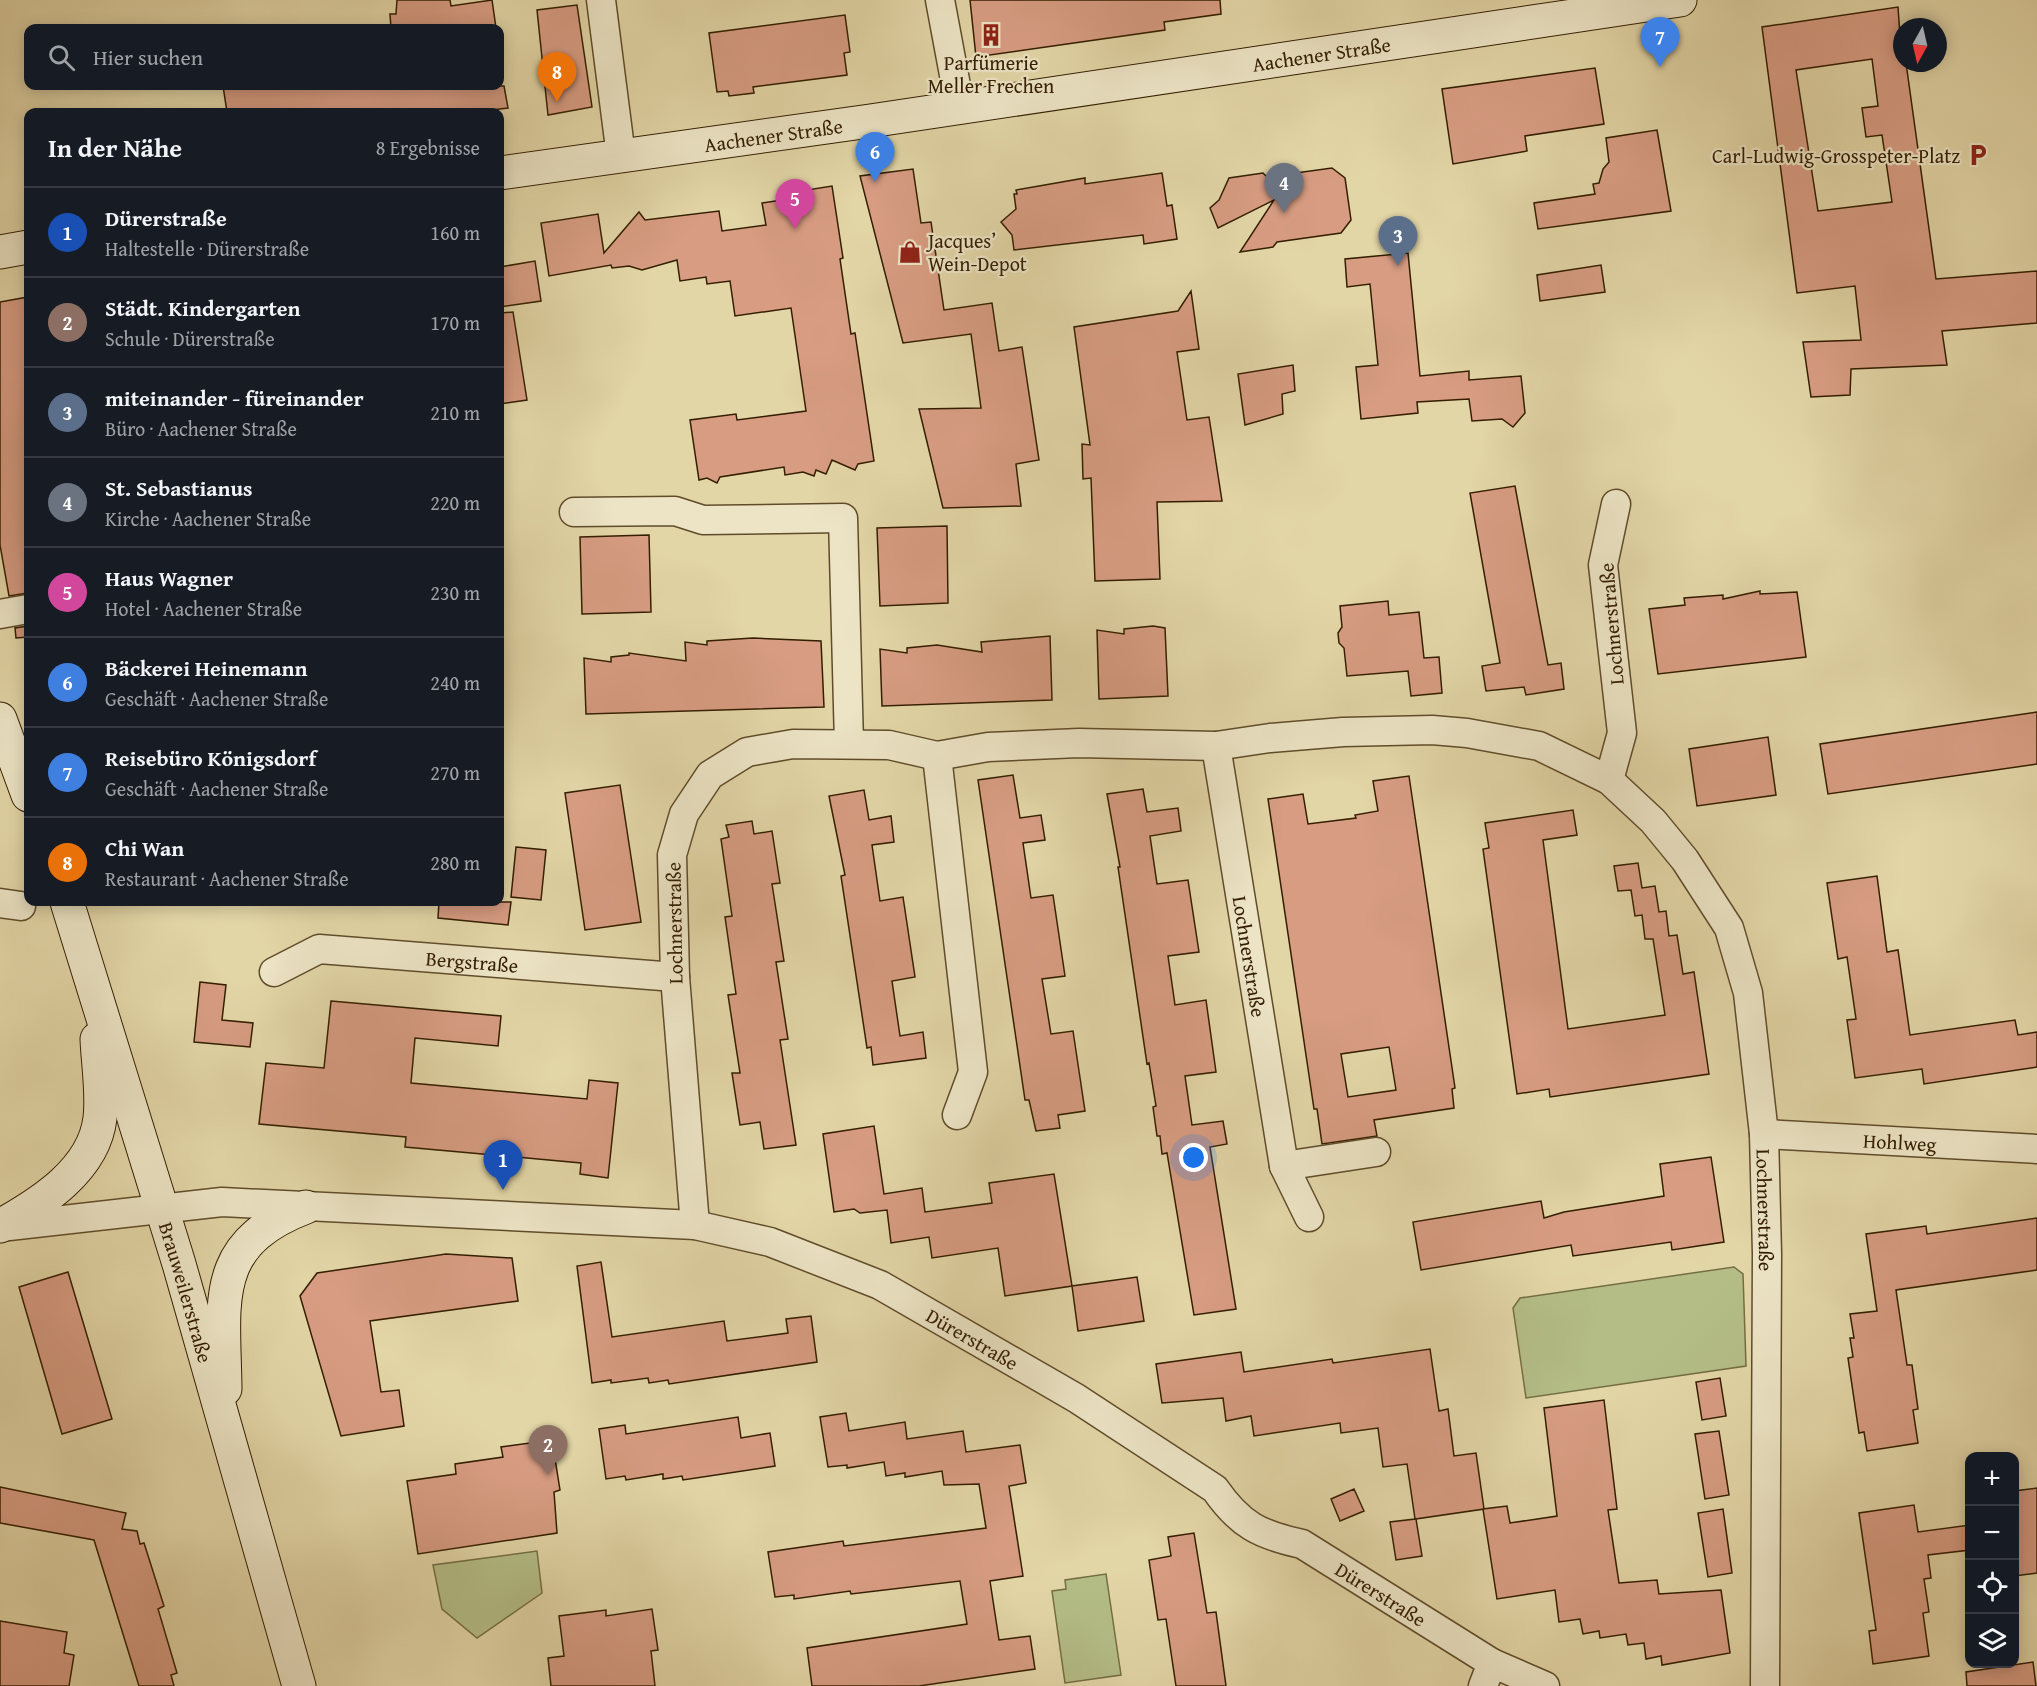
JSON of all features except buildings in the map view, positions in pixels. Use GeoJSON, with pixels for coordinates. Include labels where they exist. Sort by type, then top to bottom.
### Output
{"type":"FeatureCollection","features":[{"type":"Feature","properties":{"kind":"main road","name":"Aachener Straße"},"geometry":{"type":"LineString","coordinates":[[504,172],[1680,0]]}},
{"type":"Feature","properties":{"kind":"main road"},"geometry":{"type":"LineString","coordinates":[[0,252],[24,248]]}},
{"type":"Feature","properties":{"kind":"main road"},"geometry":{"type":"LineString","coordinates":[[0,719],[24,784]]}},
{"type":"Feature","properties":{"kind":"main road","name":"Brauweilerstraße"},"geometry":{"type":"LineString","coordinates":[[68,906],[161,1208],[299,1686]]}},
{"type":"Feature","properties":{"kind":"main road"},"geometry":{"type":"LineString","coordinates":[[0,1227],[57,1190],[88,1150],[95,1134],[100,1118],[95,992]]}},
{"type":"Feature","properties":{"kind":"main road"},"geometry":{"type":"LineString","coordinates":[[226,1436],[224,1301],[228,1275],[233,1262],[246,1244],[266,1225],[306,1207]]}},
{"type":"Feature","properties":{"kind":"street"},"geometry":{"type":"LineString","coordinates":[[601,0],[621,156]]}},
{"type":"Feature","properties":{"kind":"street"},"geometry":{"type":"LineString","coordinates":[[940,0],[960,107]]}},
{"type":"Feature","properties":{"kind":"street","name":"Lochnerstraße"},"geometry":{"type":"LineString","coordinates":[[1609,780],[1622,733],[1603,565],[1616,504]]}},
{"type":"Feature","properties":{"kind":"street"},"geometry":{"type":"LineString","coordinates":[[574,512],[675,511],[703,520],[843,518],[849,744]]}},
{"type":"Feature","properties":{"kind":"street"},"geometry":{"type":"LineString","coordinates":[[0,614],[24,610]]}},
{"type":"Feature","properties":{"kind":"street","name":"Lochnerstraße"},"geometry":{"type":"LineString","coordinates":[[694,1225],[675,977],[672,855],[684,814],[710,776],[747,752],[793,744],[849,744],[889,745],[937,756],[988,747],[1080,743],[1216,746],[1270,738],[1343,732],[1432,730],[1467,733],[1539,746],[1609,780],[1653,821],[1684,860],[1729,928],[1748,993],[1764,1134],[1767,1254],[1766,1686]]}},
{"type":"Feature","properties":{"kind":"street","name":"Lochnerstraße"},"geometry":{"type":"LineString","coordinates":[[1216,746],[1284,1166],[1309,1217]]}},
{"type":"Feature","properties":{"kind":"street"},"geometry":{"type":"LineString","coordinates":[[937,756],[973,1072],[957,1115]]}},
{"type":"Feature","properties":{"kind":"street","name":"Bergstraße"},"geometry":{"type":"LineString","coordinates":[[274,972],[319,949],[675,977]]}},
{"type":"Feature","properties":{"kind":"street","name":"Hohlweg"},"geometry":{"type":"LineString","coordinates":[[1764,1134],[2037,1149]]}},
{"type":"Feature","properties":{"kind":"street"},"geometry":{"type":"LineString","coordinates":[[1284,1166],[1376,1152]]}},
{"type":"Feature","properties":{"kind":"street","name":"Dürerstraße"},"geometry":{"type":"LineString","coordinates":[[0,1227],[222,1202],[694,1225],[770,1242],[880,1285],[1076,1398],[1215,1489],[1231,1512],[1268,1536],[1302,1544],[1487,1674],[1545,1686]]}},
{"type":"Feature","properties":{"kind":"green space"},"geometry":{"type":"Polygon","coordinates":[[[1734,1267],[1743,1274],[1746,1366],[1526,1398],[1513,1308],[1520,1298],[1734,1267]]]}},
{"type":"Feature","properties":{"kind":"green space"},"geometry":{"type":"Polygon","coordinates":[[[537,1551],[542,1593],[477,1638],[442,1609],[433,1565],[537,1551]]]}},
{"type":"Feature","properties":{"kind":"green space"},"geometry":{"type":"Polygon","coordinates":[[[1106,1574],[1121,1675],[1065,1683],[1052,1591],[1066,1589],[1065,1580],[1106,1574]]]}},
{"type":"Feature","properties":{"kind":"place","name":"Parfümerie Meller Frechen"},"geometry":{"type":"Point","coordinates":[991,35]}},
{"type":"Feature","properties":{"kind":"place","name":"Reisebüro Königsdorf"},"geometry":{"type":"Point","coordinates":[1660,67]}},
{"type":"Feature","properties":{"kind":"place","name":"Chi Wan"},"geometry":{"type":"Point","coordinates":[557,102]}},
{"type":"Feature","properties":{"kind":"place","name":"Carl-Ludwig-Grosspeter-Platz"},"geometry":{"type":"Point","coordinates":[1978,155]}},
{"type":"Feature","properties":{"kind":"place","name":"Bäckerei Heinemann"},"geometry":{"type":"Point","coordinates":[875,182]}},
{"type":"Feature","properties":{"kind":"place","name":"St. Sebastianus"},"geometry":{"type":"Point","coordinates":[1284,213]}},
{"type":"Feature","properties":{"kind":"place","name":"Haus Wagner"},"geometry":{"type":"Point","coordinates":[795,229]}},
{"type":"Feature","properties":{"kind":"place","name":"Jacques’ Wein-Depot"},"geometry":{"type":"Point","coordinates":[910,252]}},
{"type":"Feature","properties":{"kind":"place","name":"miteinander - füreinander"},"geometry":{"type":"Point","coordinates":[1398,266]}},
{"type":"Feature","properties":{"kind":"place","name":"Dürerstraße"},"geometry":{"type":"Point","coordinates":[503,1190]}},
{"type":"Feature","properties":{"kind":"place","name":"Städt. Kindergarten"},"geometry":{"type":"Point","coordinates":[548,1475]}}]}
